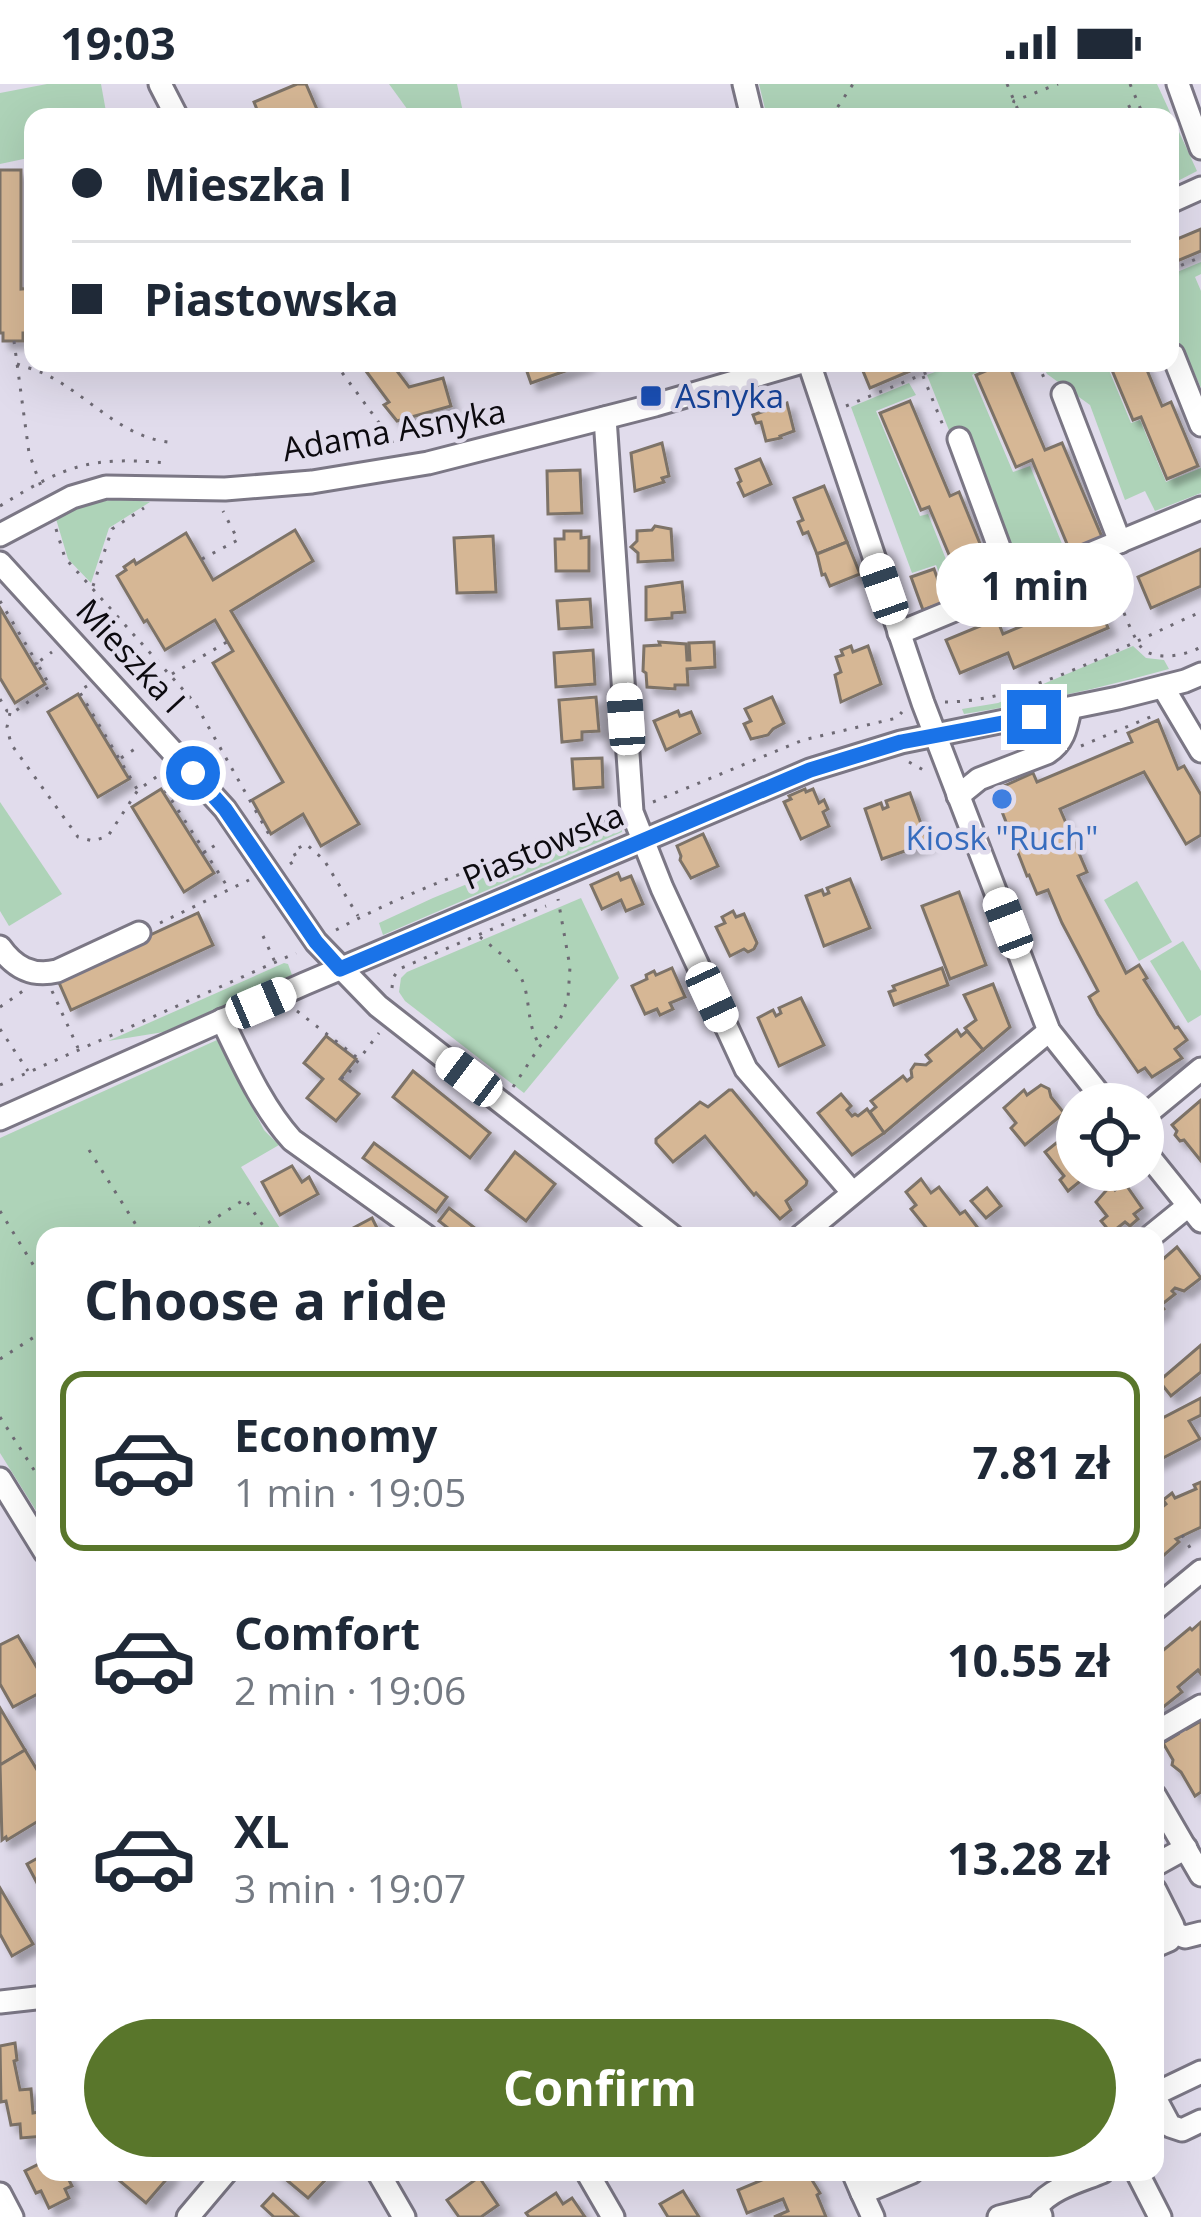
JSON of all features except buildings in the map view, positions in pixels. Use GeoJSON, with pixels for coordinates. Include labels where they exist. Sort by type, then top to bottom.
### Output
{"type":"FeatureCollection","features":[{"type":"Feature","properties":{"kind":"street"},"geometry":{"type":"LineString","coordinates":[[1178,84],[1201,148]]}},
{"type":"Feature","properties":{"kind":"street"},"geometry":{"type":"LineString","coordinates":[[1179,370],[1201,425]]}},
{"type":"Feature","properties":{"kind":"street","name":"Adama Asnyka"},"geometry":{"type":"LineString","coordinates":[[0,535],[50,508],[106,487],[225,489],[428,464],[768,372]]}},
{"type":"Feature","properties":{"kind":"street"},"geometry":{"type":"LineString","coordinates":[[812,372],[922,703],[1049,1031],[1090,1083]]}},
{"type":"Feature","properties":{"kind":"street"},"geometry":{"type":"LineString","coordinates":[[1063,394],[1110,546]]}},
{"type":"Feature","properties":{"kind":"street"},"geometry":{"type":"LineString","coordinates":[[605,418],[632,812],[746,1070],[852,1192]]}},
{"type":"Feature","properties":{"kind":"street"},"geometry":{"type":"LineString","coordinates":[[958,439],[1013,585]]}},
{"type":"Feature","properties":{"kind":"street"},"geometry":{"type":"LineString","coordinates":[[899,633],[1201,508]]}},
{"type":"Feature","properties":{"kind":"street","name":"Mieszka I"},"geometry":{"type":"LineString","coordinates":[[0,563],[225,809],[316,942],[340,969],[379,1006],[661,1227]]}},
{"type":"Feature","properties":{"kind":"street","name":"Piastowska"},"geometry":{"type":"LineString","coordinates":[[0,1119],[810,770],[935,735],[1070,709],[1169,697],[1201,674]]}},
{"type":"Feature","properties":{"kind":"street"},"geometry":{"type":"LineString","coordinates":[[1169,697],[1201,751]]}},
{"type":"Feature","properties":{"kind":"street"},"geometry":{"type":"LineString","coordinates":[[958,796],[980,779],[1057,746],[1070,709]]}},
{"type":"Feature","properties":{"kind":"street"},"geometry":{"type":"LineString","coordinates":[[0,947],[10,962],[44,974],[139,933]]}},
{"type":"Feature","properties":{"kind":"street"},"geometry":{"type":"LineString","coordinates":[[223,1020],[266,1104],[292,1140],[414,1227]]}},
{"type":"Feature","properties":{"kind":"street"},"geometry":{"type":"LineString","coordinates":[[811,1227],[1049,1031]]}},
{"type":"Feature","properties":{"kind":"street"},"geometry":{"type":"LineString","coordinates":[[1164,1100],[1201,1070]]}},
{"type":"Feature","properties":{"kind":"street"},"geometry":{"type":"LineString","coordinates":[[1164,1176],[1194,1214],[1164,1229]]}},
{"type":"Feature","properties":{"kind":"street"},"geometry":{"type":"LineString","coordinates":[[0,1479],[36,1537]]}},
{"type":"Feature","properties":{"kind":"street"},"geometry":{"type":"LineString","coordinates":[[1164,1600],[1198,1564]]}},
{"type":"Feature","properties":{"kind":"street"},"geometry":{"type":"LineString","coordinates":[[1164,1728],[1201,1706]]}},
{"type":"Feature","properties":{"kind":"street"},"geometry":{"type":"LineString","coordinates":[[1164,1811],[1201,1875]]}},
{"type":"Feature","properties":{"kind":"street"},"geometry":{"type":"LineString","coordinates":[[1164,1860],[1186,1848]]}},
{"type":"Feature","properties":{"kind":"street"},"geometry":{"type":"LineString","coordinates":[[1164,1908],[1173,1926],[1164,1939]]}},
{"type":"Feature","properties":{"kind":"street"},"geometry":{"type":"LineString","coordinates":[[1164,1939],[1201,1933]]}},
{"type":"Feature","properties":{"kind":"street"},"geometry":{"type":"LineString","coordinates":[[0,2002],[36,1998]]}},
{"type":"Feature","properties":{"kind":"street"},"geometry":{"type":"LineString","coordinates":[[1164,2091],[1201,2072]]}},
{"type":"Feature","properties":{"kind":"street"},"geometry":{"type":"LineString","coordinates":[[1164,2114],[1170,2126],[1182,2130],[1201,2121]]}},
{"type":"Feature","properties":{"kind":"street"},"geometry":{"type":"LineString","coordinates":[[188,2217],[218,2181]]}},
{"type":"Feature","properties":{"kind":"street"},"geometry":{"type":"LineString","coordinates":[[383,2181],[404,2217]]}},
{"type":"Feature","properties":{"kind":"street"},"geometry":{"type":"LineString","coordinates":[[592,2181],[614,2217]]}},
{"type":"Feature","properties":{"kind":"street"},"geometry":{"type":"LineString","coordinates":[[999,2217],[1039,2212],[1041,2200],[1081,2181]]}},
{"type":"Feature","properties":{"kind":"street"},"geometry":{"type":"LineString","coordinates":[[1142,2181],[1160,2217]]}},
{"type":"Feature","properties":{"kind":"street"},"geometry":{"type":"LineString","coordinates":[[858,2182],[873,2217]]}},
{"type":"Feature","properties":{"kind":"street"},"geometry":{"type":"LineString","coordinates":[[0,2194],[12,2217]]}},
{"type":"Feature","properties":{"kind":"path"},"geometry":{"type":"LineString","coordinates":[[1007,84],[1017,108]]}},
{"type":"Feature","properties":{"kind":"path"},"geometry":{"type":"LineString","coordinates":[[1011,108],[1014,101],[1058,84]]}},
{"type":"Feature","properties":{"kind":"path"},"geometry":{"type":"LineString","coordinates":[[1130,84],[1140,108]]}},
{"type":"Feature","properties":{"kind":"path"},"geometry":{"type":"LineString","coordinates":[[1125,108],[1138,102]]}},
{"type":"Feature","properties":{"kind":"path"},"geometry":{"type":"LineString","coordinates":[[14,341],[29,452],[65,558],[195,703],[275,845]]}},
{"type":"Feature","properties":{"kind":"path"},"geometry":{"type":"LineString","coordinates":[[16,364],[24,367]]}},
{"type":"Feature","properties":{"kind":"path"},"geometry":{"type":"LineString","coordinates":[[41,372],[129,430],[168,442]]}},
{"type":"Feature","properties":{"kind":"path"},"geometry":{"type":"LineString","coordinates":[[342,372],[391,439],[396,454]]}},
{"type":"Feature","properties":{"kind":"path"},"geometry":{"type":"LineString","coordinates":[[825,414],[927,372]]}},
{"type":"Feature","properties":{"kind":"path"},"geometry":{"type":"LineString","coordinates":[[922,374],[947,436],[958,439]]}},
{"type":"Feature","properties":{"kind":"path"},"geometry":{"type":"LineString","coordinates":[[92,589],[112,529],[169,489]]}},
{"type":"Feature","properties":{"kind":"path"},"geometry":{"type":"LineString","coordinates":[[202,559],[238,540],[217,499]]}},
{"type":"Feature","properties":{"kind":"path"},"geometry":{"type":"LineString","coordinates":[[1110,546],[1137,641],[1146,652],[1167,656],[1201,647]]}},
{"type":"Feature","properties":{"kind":"path"},"geometry":{"type":"LineString","coordinates":[[0,602],[50,686],[10,712],[11,744],[78,837],[93,841],[108,836],[138,790],[168,769]]}},
{"type":"Feature","properties":{"kind":"path"},"geometry":{"type":"LineString","coordinates":[[333,932],[520,851],[632,812],[803,740],[897,718],[922,703],[994,698],[1107,655],[1201,612]]}},
{"type":"Feature","properties":{"kind":"path"},"geometry":{"type":"LineString","coordinates":[[171,674],[227,642]]}},
{"type":"Feature","properties":{"kind":"path"},"geometry":{"type":"LineString","coordinates":[[35,664],[59,647]]}},
{"type":"Feature","properties":{"kind":"path"},"geometry":{"type":"LineString","coordinates":[[92,683],[80,691],[138,790]]}},
{"type":"Feature","properties":{"kind":"path"},"geometry":{"type":"LineString","coordinates":[[1075,749],[1169,697]]}},
{"type":"Feature","properties":{"kind":"path"},"geometry":{"type":"LineString","coordinates":[[0,698],[10,712]]}},
{"type":"Feature","properties":{"kind":"path"},"geometry":{"type":"LineString","coordinates":[[119,760],[144,743]]}},
{"type":"Feature","properties":{"kind":"path"},"geometry":{"type":"LineString","coordinates":[[904,762],[921,766],[932,776]]}},
{"type":"Feature","properties":{"kind":"path"},"geometry":{"type":"LineString","coordinates":[[165,790],[229,890]]}},
{"type":"Feature","properties":{"kind":"path"},"geometry":{"type":"LineString","coordinates":[[203,853],[226,837]]}},
{"type":"Feature","properties":{"kind":"path"},"geometry":{"type":"LineString","coordinates":[[288,866],[297,860],[293,851],[306,844],[324,860],[359,918]]}},
{"type":"Feature","properties":{"kind":"path"},"geometry":{"type":"LineString","coordinates":[[139,933],[256,877]]}},
{"type":"Feature","properties":{"kind":"path"},"geometry":{"type":"LineString","coordinates":[[394,993],[393,977],[399,969],[539,910],[565,891]]}},
{"type":"Feature","properties":{"kind":"path"},"geometry":{"type":"LineString","coordinates":[[511,1090],[558,1025],[568,998],[570,967],[557,897]]}},
{"type":"Feature","properties":{"kind":"path"},"geometry":{"type":"LineString","coordinates":[[175,916],[178,922]]}},
{"type":"Feature","properties":{"kind":"path"},"geometry":{"type":"LineString","coordinates":[[263,936],[275,962]]}},
{"type":"Feature","properties":{"kind":"path"},"geometry":{"type":"LineString","coordinates":[[478,936],[518,972],[532,1032],[540,1046]]}},
{"type":"Feature","properties":{"kind":"path"},"geometry":{"type":"LineString","coordinates":[[0,1085],[297,952],[298,941]]}},
{"type":"Feature","properties":{"kind":"path"},"geometry":{"type":"LineString","coordinates":[[0,1007],[44,974],[79,1050]]}},
{"type":"Feature","properties":{"kind":"path"},"geometry":{"type":"LineString","coordinates":[[290,1006],[359,1059]]}},
{"type":"Feature","properties":{"kind":"path"},"geometry":{"type":"LineString","coordinates":[[341,1077],[383,1027]]}},
{"type":"Feature","properties":{"kind":"path"},"geometry":{"type":"LineString","coordinates":[[0,1028],[29,1072]]}},
{"type":"Feature","properties":{"kind":"path"},"geometry":{"type":"LineString","coordinates":[[89,1150],[136,1227]]}},
{"type":"Feature","properties":{"kind":"path"},"geometry":{"type":"LineString","coordinates":[[202,1227],[245,1199],[264,1227]]}},
{"type":"Feature","properties":{"kind":"path"},"geometry":{"type":"LineString","coordinates":[[0,1211],[36,1269]]}},
{"type":"Feature","properties":{"kind":"path"},"geometry":{"type":"LineString","coordinates":[[0,1359],[36,1336]]}},
{"type":"Feature","properties":{"kind":"path"},"geometry":{"type":"LineString","coordinates":[[0,1417],[36,1473]]}},
{"type":"Feature","properties":{"kind":"path"},"geometry":{"type":"LineString","coordinates":[[1182,1535],[1198,1564]]}},
{"type":"Feature","properties":{"kind":"path"},"geometry":{"type":"LineString","coordinates":[[1164,1564],[1173,1574]]}},
{"type":"Feature","properties":{"kind":"green space"},"geometry":{"type":"Polygon","coordinates":[[[47,84],[101,84],[105,108],[24,108],[24,159],[0,164],[0,93],[47,84]]]}},
{"type":"Feature","properties":{"kind":"green space"},"geometry":{"type":"Polygon","coordinates":[[[389,84],[457,84],[462,108],[406,108],[389,84]]]}},
{"type":"Feature","properties":{"kind":"green space"},"geometry":{"type":"Polygon","coordinates":[[[759,84],[1157,84],[1168,108],[765,108],[759,84]]]}},
{"type":"Feature","properties":{"kind":"green space"},"geometry":{"type":"Polygon","coordinates":[[[1179,132],[1197,171],[1179,180],[1179,132]]]}},
{"type":"Feature","properties":{"kind":"green space"},"geometry":{"type":"Polygon","coordinates":[[[1201,262],[1201,274],[1195,277],[1201,291],[1201,388],[1184,350],[1179,349],[1179,271],[1201,262]]]}},
{"type":"Feature","properties":{"kind":"green space"},"geometry":{"type":"Polygon","coordinates":[[[978,372],[972,375],[1013,472],[1030,466],[1065,551],[1013,572],[963,435],[950,433],[927,375],[978,372]]]}},
{"type":"Feature","properties":{"kind":"green space"},"geometry":{"type":"Polygon","coordinates":[[[1110,372],[1131,423],[1140,420],[1166,482],[1201,468],[1201,493],[1155,511],[1145,491],[1125,500],[1090,405],[1047,374],[1110,372]]]}},
{"type":"Feature","properties":{"kind":"green space"},"geometry":{"type":"Polygon","coordinates":[[[909,383],[916,395],[876,411],[920,516],[928,514],[953,577],[988,561],[996,579],[948,598],[936,565],[912,573],[851,407],[909,383]]]}},
{"type":"Feature","properties":{"kind":"green space"},"geometry":{"type":"Polygon","coordinates":[[[119,499],[150,502],[109,528],[91,583],[68,559],[56,519],[85,504],[119,499]]]}},
{"type":"Feature","properties":{"kind":"green space"},"geometry":{"type":"Polygon","coordinates":[[[1133,646],[1146,658],[1164,660],[1169,669],[1016,705],[964,714],[962,709],[998,703],[1133,646]]]}},
{"type":"Feature","properties":{"kind":"green space"},"geometry":{"type":"Polygon","coordinates":[[[0,802],[62,894],[9,926],[0,911],[0,802]]]}},
{"type":"Feature","properties":{"kind":"green space"},"geometry":{"type":"Polygon","coordinates":[[[621,821],[622,832],[383,935],[379,923],[621,821]]]}},
{"type":"Feature","properties":{"kind":"green space"},"geometry":{"type":"Polygon","coordinates":[[[1137,881],[1172,942],[1139,961],[1104,900],[1137,881]]]}},
{"type":"Feature","properties":{"kind":"green space"},"geometry":{"type":"Polygon","coordinates":[[[581,898],[619,978],[524,1093],[399,992],[407,972],[581,898]]]}},
{"type":"Feature","properties":{"kind":"green space"},"geometry":{"type":"Polygon","coordinates":[[[1183,941],[1201,971],[1201,1015],[1188,1023],[1150,961],[1183,941]]]}},
{"type":"Feature","properties":{"kind":"green space"},"geometry":{"type":"Polygon","coordinates":[[[284,963],[292,975],[164,1032],[108,1041],[284,963]]]}},
{"type":"Feature","properties":{"kind":"green space"},"geometry":{"type":"Polygon","coordinates":[[[217,1040],[264,1130],[279,1145],[241,1167],[279,1227],[36,1227],[36,1511],[0,1453],[0,1138],[217,1040]]]}},
{"type":"Feature","properties":{"kind":"place","name":"Asnyka"},"geometry":{"type":"Point","coordinates":[651,396]}},
{"type":"Feature","properties":{"kind":"place","name":"Kiosk \"Ruch\""},"geometry":{"type":"Point","coordinates":[1002,799]}},
{"type":"Feature","properties":{"kind":"route"},"geometry":{"type":"LineString","coordinates":[[193,773],[225,809],[316,942],[340,969],[810,770],[901,742],[1034,717]]}}]}
